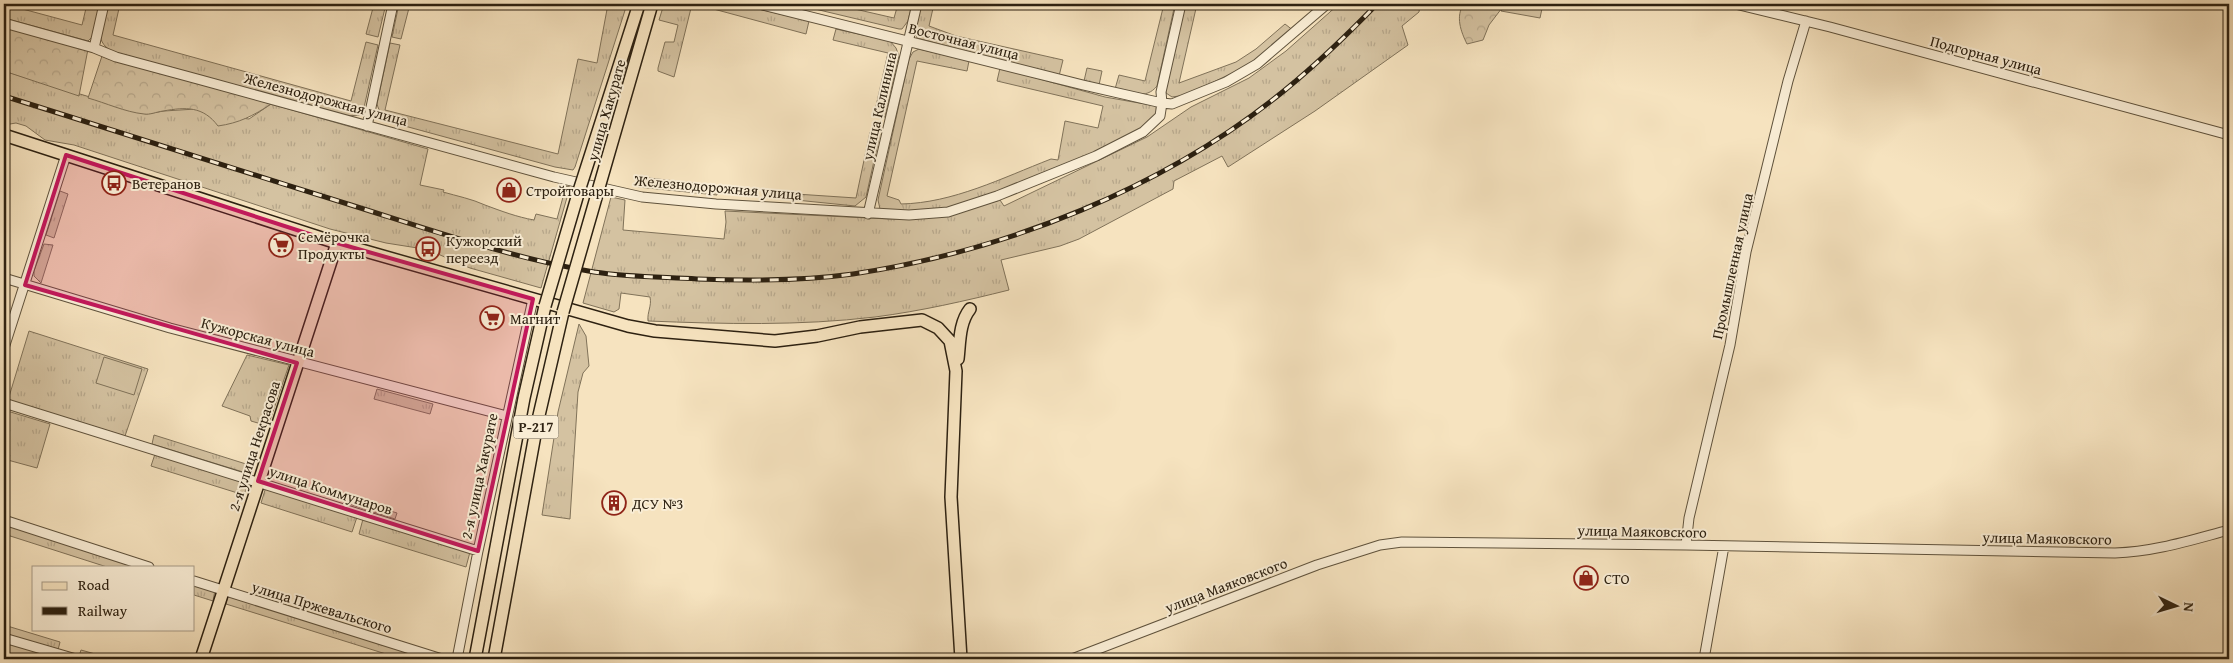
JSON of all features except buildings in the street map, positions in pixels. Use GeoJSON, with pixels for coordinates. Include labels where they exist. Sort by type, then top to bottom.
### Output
{"type":"FeatureCollection","features":[{"type":"Feature","properties":{"kind":"main road","name":"улица Хакурате"},"geometry":{"type":"LineString","coordinates":[[545,306],[578,194],[639,4]]}},
{"type":"Feature","properties":{"kind":"main road","name":"улица Хакурате"},"geometry":{"type":"LineString","coordinates":[[494,659],[537,424],[563,312],[652,4]]}},
{"type":"Feature","properties":{"kind":"main road"},"geometry":{"type":"LineString","coordinates":[[4,135],[337,243],[628,326],[655,331],[775,341],[818,336],[860,327],[922,320],[938,328],[950,341],[956,371]]}},
{"type":"Feature","properties":{"kind":"main road","name":"2-я улица Некрасова"},"geometry":{"type":"LineString","coordinates":[[201,659],[225,591],[258,481],[337,243]]}},
{"type":"Feature","properties":{"kind":"main road","name":"2-я улица Хакурате"},"geometry":{"type":"LineString","coordinates":[[475,659],[524,398],[545,306]]}},
{"type":"Feature","properties":{"kind":"main road"},"geometry":{"type":"LineString","coordinates":[[961,659],[951,497],[956,371],[962,325],[965,315],[970,309]]}},
{"type":"Feature","properties":{"kind":"street"},"geometry":{"type":"LineString","coordinates":[[94,48],[104,4]]}},
{"type":"Feature","properties":{"kind":"street"},"geometry":{"type":"LineString","coordinates":[[367,126],[393,4]]}},
{"type":"Feature","properties":{"kind":"street","name":"Восточная улица"},"geometry":{"type":"LineString","coordinates":[[759,4],[1083,86],[1162,103]]}},
{"type":"Feature","properties":{"kind":"street","name":"улица Калинина"},"geometry":{"type":"LineString","coordinates":[[868,214],[917,4]]}},
{"type":"Feature","properties":{"kind":"street"},"geometry":{"type":"LineString","coordinates":[[1181,4],[1161,92],[1162,103],[1172,104],[1226,82],[1257,64],[1327,4]]}},
{"type":"Feature","properties":{"kind":"street","name":"Подгорная улица"},"geometry":{"type":"LineString","coordinates":[[1735,4],[1806,21],[2229,135]]}},
{"type":"Feature","properties":{"kind":"street","name":"Промышленная улица"},"geometry":{"type":"LineString","coordinates":[[1686,545],[1689,518],[1730,345],[1746,252],[1788,81],[1806,21]]}},
{"type":"Feature","properties":{"kind":"street","name":"Железнодорожная улица"},"geometry":{"type":"LineString","coordinates":[[4,23],[94,48],[116,57],[619,193],[677,201],[868,214],[909,215],[948,212],[997,196],[1096,156],[1143,132],[1160,116],[1162,103]]}},
{"type":"Feature","properties":{"kind":"street"},"geometry":{"type":"LineString","coordinates":[[4,348],[66,155]]}},
{"type":"Feature","properties":{"kind":"street","name":"Кужорская улица"},"geometry":{"type":"LineString","coordinates":[[4,278],[170,328],[507,416]]}},
{"type":"Feature","properties":{"kind":"street","name":"2-я улица Хакурате"},"geometry":{"type":"LineString","coordinates":[[457,659],[478,551],[533,299]]}},
{"type":"Feature","properties":{"kind":"street","name":"улица Коммунаров"},"geometry":{"type":"LineString","coordinates":[[4,403],[478,551]]}},
{"type":"Feature","properties":{"kind":"street"},"geometry":{"type":"LineString","coordinates":[[4,520],[146,566]]}},
{"type":"Feature","properties":{"kind":"street","name":"улица Маяковского"},"geometry":{"type":"LineString","coordinates":[[1072,659],[1317,565],[1380,545],[1423,542],[2115,553],[2161,548],[2229,530]]}},
{"type":"Feature","properties":{"kind":"street"},"geometry":{"type":"LineString","coordinates":[[1704,659],[1724,546]]}},
{"type":"Feature","properties":{"kind":"street","name":"улица Пржевальского"},"geometry":{"type":"LineString","coordinates":[[195,581],[442,659]]}},
{"type":"Feature","properties":{"kind":"street"},"geometry":{"type":"LineString","coordinates":[[4,638],[76,659]]}},
{"type":"Feature","properties":{"kind":"highlighted area"},"geometry":{"type":"Polygon","coordinates":[[[66,155],[337,243],[533,299],[478,551],[258,481],[297,363],[25,285],[66,155]]]}},
{"type":"Feature","properties":{"kind":"green space"},"geometry":{"type":"Polygon","coordinates":[[[4,4],[82,25],[87,4],[100,4],[93,36],[88,41],[4,18],[4,4]]]}},
{"type":"Feature","properties":{"kind":"green space"},"geometry":{"type":"Polygon","coordinates":[[[107,4],[120,4],[113,35],[351,101],[366,42],[378,45],[363,112],[360,115],[347,116],[117,54],[104,44],[100,34],[107,4]]]}},
{"type":"Feature","properties":{"kind":"green space"},"geometry":{"type":"Polygon","coordinates":[[[374,4],[386,4],[378,37],[366,34],[374,4]]]}},
{"type":"Feature","properties":{"kind":"green space"},"geometry":{"type":"Polygon","coordinates":[[[399,4],[410,4],[401,39],[392,37],[399,4]]]}},
{"type":"Feature","properties":{"kind":"green space"},"geometry":{"type":"Polygon","coordinates":[[[608,4],[627,4],[573,170],[555,167],[390,122],[379,110],[377,104],[390,43],[400,45],[385,110],[558,154],[578,59],[597,63],[608,4]]]}},
{"type":"Feature","properties":{"kind":"green space"},"geometry":{"type":"Polygon","coordinates":[[[664,4],[692,4],[674,77],[658,71],[665,42],[674,42],[678,25],[659,20],[664,4]]]}},
{"type":"Feature","properties":{"kind":"green space"},"geometry":{"type":"Polygon","coordinates":[[[695,4],[738,4],[809,21],[806,34],[695,4]]]}},
{"type":"Feature","properties":{"kind":"green space"},"geometry":{"type":"Polygon","coordinates":[[[794,4],[833,4],[894,18],[898,4],[912,4],[908,21],[902,29],[899,29],[794,4]]]}},
{"type":"Feature","properties":{"kind":"green space"},"geometry":{"type":"Polygon","coordinates":[[[920,4],[934,4],[929,26],[956,36],[1063,60],[1059,76],[917,38],[914,29],[920,4]]]}},
{"type":"Feature","properties":{"kind":"green space"},"geometry":{"type":"Polygon","coordinates":[[[1164,4],[1175,4],[1157,86],[1148,93],[1143,94],[1132,94],[1115,89],[1119,75],[1145,81],[1164,4]]]}},
{"type":"Feature","properties":{"kind":"green space"},"geometry":{"type":"Polygon","coordinates":[[[1183,4],[1197,4],[1179,83],[1236,62],[1256,49],[1285,24],[1294,31],[1245,67],[1186,95],[1172,97],[1166,93],[1165,87],[1183,4]]]}},
{"type":"Feature","properties":{"kind":"green space"},"geometry":{"type":"Polygon","coordinates":[[[1339,4],[1420,4],[1419,12],[1402,26],[1408,45],[1315,111],[1228,167],[1222,156],[1174,181],[1173,189],[1079,239],[1060,246],[1001,260],[1009,290],[892,315],[790,323],[648,321],[650,297],[621,293],[619,309],[614,312],[583,303],[611,197],[625,200],[623,230],[724,239],[725,211],[915,219],[955,213],[1000,200],[1004,206],[1147,137],[1191,107],[1249,78],[1286,51],[1339,4]]]}},
{"type":"Feature","properties":{"kind":"green space"},"geometry":{"type":"Polygon","coordinates":[[[1464,4],[1505,4],[1489,25],[1483,40],[1467,44],[1459,19],[1464,4]]]}},
{"type":"Feature","properties":{"kind":"green space"},"geometry":{"type":"Polygon","coordinates":[[[1505,4],[1543,4],[1540,18],[1501,11],[1505,4]]]}},
{"type":"Feature","properties":{"kind":"green space"},"geometry":{"type":"Polygon","coordinates":[[[4,27],[88,49],[79,96],[4,71],[4,27]]]}},
{"type":"Feature","properties":{"kind":"green space"},"geometry":{"type":"Polygon","coordinates":[[[836,29],[890,41],[896,48],[899,56],[885,117],[874,115],[888,53],[833,40],[836,29]]]}},
{"type":"Feature","properties":{"kind":"green space"},"geometry":{"type":"Polygon","coordinates":[[[919,49],[969,61],[967,71],[917,61],[887,196],[899,200],[901,204],[920,203],[958,194],[1051,159],[1058,160],[1065,121],[1098,128],[1103,106],[997,81],[1000,68],[1105,97],[1156,106],[1157,114],[1135,133],[1105,148],[1030,181],[950,209],[910,213],[880,209],[878,200],[909,59],[913,52],[919,49]]]}},
{"type":"Feature","properties":{"kind":"green space"},"geometry":{"type":"Polygon","coordinates":[[[102,56],[271,104],[246,118],[218,126],[212,119],[200,111],[194,110],[179,109],[151,114],[137,113],[88,98],[102,56]]]}},
{"type":"Feature","properties":{"kind":"green space"},"geometry":{"type":"Polygon","coordinates":[[[1087,68],[1102,71],[1099,85],[1084,81],[1087,68]]]}},
{"type":"Feature","properties":{"kind":"green space"},"geometry":{"type":"Polygon","coordinates":[[[4,71],[146,114],[196,109],[209,114],[249,119],[271,104],[428,149],[420,185],[444,190],[443,192],[470,199],[503,212],[528,219],[534,220],[536,214],[557,219],[566,186],[570,187],[541,288],[470,268],[431,251],[432,246],[425,244],[424,249],[386,243],[330,229],[74,145],[45,140],[26,126],[16,123],[4,125],[4,71]]]}},
{"type":"Feature","properties":{"kind":"green space"},"geometry":{"type":"Polygon","coordinates":[[[870,132],[880,134],[866,197],[855,206],[796,200],[796,194],[856,198],[870,132]]]}},
{"type":"Feature","properties":{"kind":"green space"},"geometry":{"type":"Polygon","coordinates":[[[640,177],[719,186],[717,195],[638,187],[640,177]]]}},
{"type":"Feature","properties":{"kind":"green space"},"geometry":{"type":"Polygon","coordinates":[[[60,191],[68,194],[54,238],[46,235],[60,191]]]}},
{"type":"Feature","properties":{"kind":"green space"},"geometry":{"type":"Polygon","coordinates":[[[44,244],[53,245],[41,283],[34,276],[34,271],[44,244]]]}},
{"type":"Feature","properties":{"kind":"green space"},"geometry":{"type":"Polygon","coordinates":[[[579,324],[586,336],[589,366],[583,373],[578,392],[570,519],[542,515],[558,412],[579,324]]]}},
{"type":"Feature","properties":{"kind":"green space"},"geometry":{"type":"Polygon","coordinates":[[[29,331],[148,369],[125,436],[8,400],[29,331]]]}},
{"type":"Feature","properties":{"kind":"green space"},"geometry":{"type":"Polygon","coordinates":[[[247,355],[289,365],[268,426],[251,421],[250,416],[222,406],[247,355]]]}},
{"type":"Feature","properties":{"kind":"green space"},"geometry":{"type":"Polygon","coordinates":[[[104,357],[142,369],[134,395],[96,383],[104,357]]]}},
{"type":"Feature","properties":{"kind":"green space"},"geometry":{"type":"Polygon","coordinates":[[[377,389],[433,404],[430,414],[374,399],[377,389]]]}},
{"type":"Feature","properties":{"kind":"green space"},"geometry":{"type":"Polygon","coordinates":[[[4,410],[50,424],[37,468],[4,459],[4,410]]]}},
{"type":"Feature","properties":{"kind":"green space"},"geometry":{"type":"Polygon","coordinates":[[[154,435],[246,464],[243,472],[152,444],[154,435]]]}},
{"type":"Feature","properties":{"kind":"green space"},"geometry":{"type":"Polygon","coordinates":[[[155,454],[248,483],[244,495],[151,466],[155,454]]]}},
{"type":"Feature","properties":{"kind":"green space"},"geometry":{"type":"Polygon","coordinates":[[[266,487],[357,517],[352,532],[261,503],[266,487]]]}},
{"type":"Feature","properties":{"kind":"green space"},"geometry":{"type":"Polygon","coordinates":[[[345,497],[397,513],[395,519],[343,502],[345,497]]]}},
{"type":"Feature","properties":{"kind":"green space"},"geometry":{"type":"Polygon","coordinates":[[[363,519],[470,552],[466,567],[359,534],[363,519]]]}},
{"type":"Feature","properties":{"kind":"green space"},"geometry":{"type":"Polygon","coordinates":[[[4,522],[140,566],[104,566],[4,534],[4,522]]]}},
{"type":"Feature","properties":{"kind":"green space"},"geometry":{"type":"Polygon","coordinates":[[[195,583],[215,590],[213,601],[195,595],[195,583]]]}},
{"type":"Feature","properties":{"kind":"green space"},"geometry":{"type":"Polygon","coordinates":[[[228,595],[437,659],[402,659],[226,604],[228,595]]]}},
{"type":"Feature","properties":{"kind":"green space"},"geometry":{"type":"Polygon","coordinates":[[[4,625],[60,642],[58,650],[4,634],[4,625]]]}},
{"type":"Feature","properties":{"kind":"green space"},"geometry":{"type":"Polygon","coordinates":[[[4,640],[64,659],[28,659],[4,652],[4,640]]]}},
{"type":"Feature","properties":{"kind":"green space"},"geometry":{"type":"Polygon","coordinates":[[[81,650],[113,659],[90,659],[79,656],[81,650]]]}},
{"type":"Feature","properties":{"kind":"railway"},"geometry":{"type":"LineString","coordinates":[[4,96],[441,233],[563,266],[607,274],[646,277],[736,280],[814,278],[853,274],[911,264],[968,249],[1025,232],[1081,210],[1136,185],[1188,157],[1238,125],[1285,90],[1333,48],[1377,4]]}},
{"type":"Feature","properties":{"kind":"place","name":"Ветеранов"},"geometry":{"type":"Point","coordinates":[114,183]}},
{"type":"Feature","properties":{"kind":"place","name":"Стройтовары"},"geometry":{"type":"Point","coordinates":[509,190]}},
{"type":"Feature","properties":{"kind":"place","name":"Семёрочка Продукты"},"geometry":{"type":"Point","coordinates":[281,245]}},
{"type":"Feature","properties":{"kind":"place","name":"Кужорский переезд"},"geometry":{"type":"Point","coordinates":[428,249]}},
{"type":"Feature","properties":{"kind":"place","name":"Магнит"},"geometry":{"type":"Point","coordinates":[492,318]}},
{"type":"Feature","properties":{"kind":"place","name":"ДСУ №3"},"geometry":{"type":"Point","coordinates":[614,503]}},
{"type":"Feature","properties":{"kind":"place","name":"СТО"},"geometry":{"type":"Point","coordinates":[1586,578]}}]}
